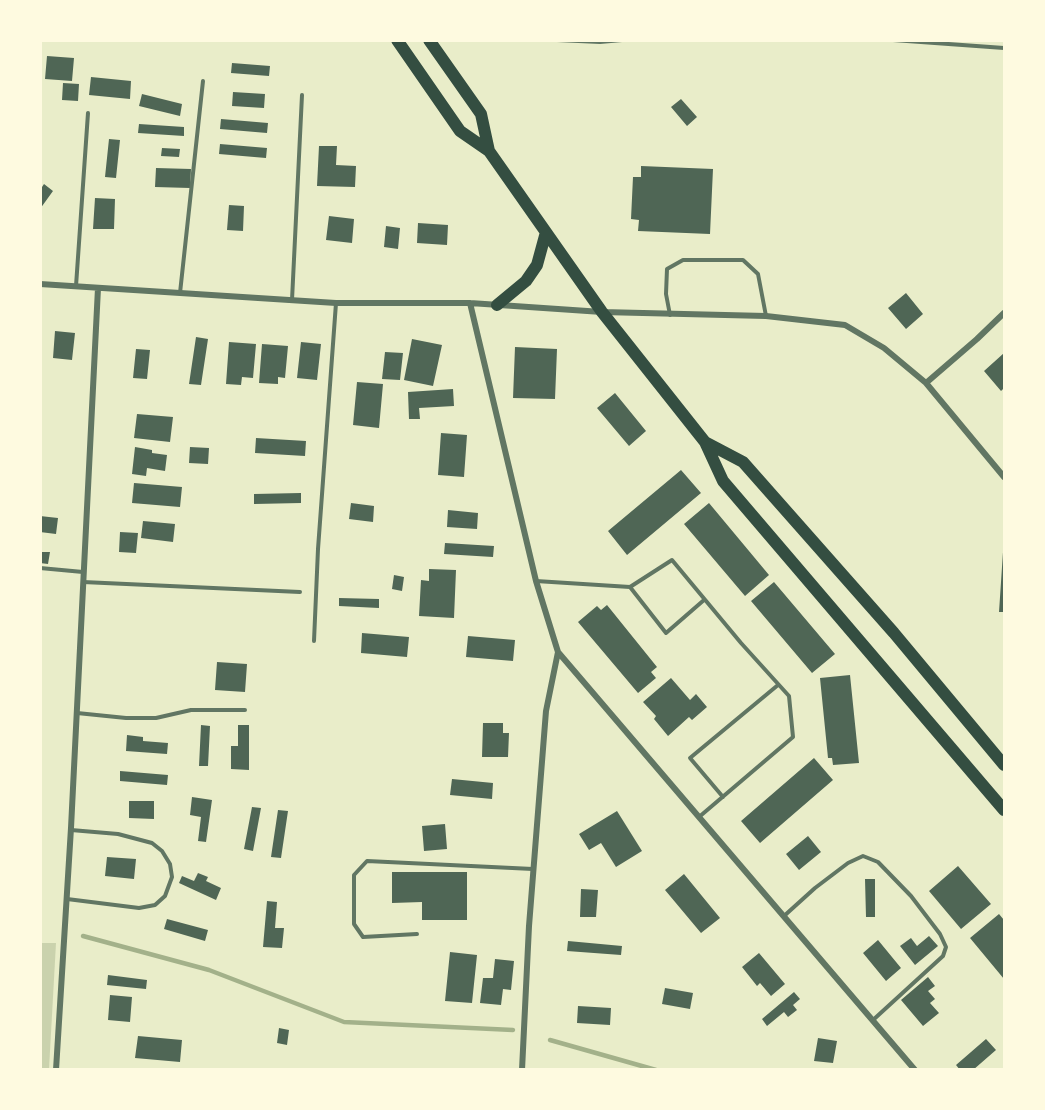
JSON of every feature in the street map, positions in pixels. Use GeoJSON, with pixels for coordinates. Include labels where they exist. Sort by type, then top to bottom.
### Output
{"type":"FeatureCollection","features":[{"type":"Feature","properties":{"kind":"main road"},"geometry":{"type":"LineString","coordinates":[[397,40],[460,131],[489,151],[602,312],[705,442],[723,481],[1005,810]]}},
{"type":"Feature","properties":{"kind":"main road"},"geometry":{"type":"LineString","coordinates":[[429,40],[481,114],[489,151]]}},
{"type":"Feature","properties":{"kind":"main road"},"geometry":{"type":"LineString","coordinates":[[497,305],[526,281],[537,265],[546,232]]}},
{"type":"Feature","properties":{"kind":"main road"},"geometry":{"type":"LineString","coordinates":[[705,442],[743,462],[894,633],[1005,765]]}},
{"type":"Feature","properties":{"kind":"street"},"geometry":{"type":"LineString","coordinates":[[40,284],[336,303],[470,303],[670,315],[766,316],[845,325],[884,348],[926,383],[1005,477]]}},
{"type":"Feature","properties":{"kind":"street"},"geometry":{"type":"LineString","coordinates":[[56,1070],[71,830],[98,288]]}},
{"type":"Feature","properties":{"kind":"street"},"geometry":{"type":"LineString","coordinates":[[470,303],[536,581],[558,652],[915,1070]]}},
{"type":"Feature","properties":{"kind":"street"},"geometry":{"type":"LineString","coordinates":[[926,383],[1005,313]]}},
{"type":"Feature","properties":{"kind":"street"},"geometry":{"type":"LineString","coordinates":[[522,1070],[533,869],[546,711],[558,652]]}},
{"type":"Feature","properties":{"kind":"lane"},"geometry":{"type":"LineString","coordinates":[[558,40],[600,42],[622,40]]}},
{"type":"Feature","properties":{"kind":"lane"},"geometry":{"type":"LineString","coordinates":[[893,40],[1005,48]]}},
{"type":"Feature","properties":{"kind":"lane"},"geometry":{"type":"LineString","coordinates":[[180,293],[203,81]]}},
{"type":"Feature","properties":{"kind":"lane"},"geometry":{"type":"LineString","coordinates":[[292,300],[302,94]]}},
{"type":"Feature","properties":{"kind":"lane"},"geometry":{"type":"LineString","coordinates":[[76,286],[88,112]]}},
{"type":"Feature","properties":{"kind":"lane"},"geometry":{"type":"LineString","coordinates":[[670,315],[666,294],[667,269],[683,260],[743,260],[758,274],[766,316]]}},
{"type":"Feature","properties":{"kind":"lane"},"geometry":{"type":"LineString","coordinates":[[314,641],[318,549],[336,303]]}},
{"type":"Feature","properties":{"kind":"lane"},"geometry":{"type":"LineString","coordinates":[[536,581],[630,587],[672,561],[789,696],[793,737],[699,817]]}},
{"type":"Feature","properties":{"kind":"lane"},"geometry":{"type":"LineString","coordinates":[[40,568],[83,572]]}},
{"type":"Feature","properties":{"kind":"lane"},"geometry":{"type":"LineString","coordinates":[[83,582],[300,592]]}},
{"type":"Feature","properties":{"kind":"lane"},"geometry":{"type":"LineString","coordinates":[[630,587],[666,633],[704,600]]}},
{"type":"Feature","properties":{"kind":"lane"},"geometry":{"type":"LineString","coordinates":[[723,797],[690,758],[778,685]]}},
{"type":"Feature","properties":{"kind":"lane"},"geometry":{"type":"LineString","coordinates":[[76,713],[126,718],[156,718],[191,710],[245,710]]}},
{"type":"Feature","properties":{"kind":"lane"},"geometry":{"type":"LineString","coordinates":[[67,899],[138,908],[155,905],[165,896],[172,877],[170,864],[162,851],[152,843],[118,834],[71,830]]}},
{"type":"Feature","properties":{"kind":"lane"},"geometry":{"type":"LineString","coordinates":[[784,916],[839,869],[863,856],[878,862],[911,896],[940,934],[946,947],[943,956],[873,1020]]}},
{"type":"Feature","properties":{"kind":"lane"},"geometry":{"type":"LineString","coordinates":[[417,934],[363,937],[354,924],[354,875],[368,861],[533,869]]}},
{"type":"Feature","properties":{"kind":"green space"},"geometry":{"type":"Polygon","coordinates":[[[41,943],[56,943],[49,1069],[41,1069],[41,943]]]}},
{"type":"Feature","properties":{"kind":"building"},"geometry":{"type":"Polygon","coordinates":[[[47,56],[74,58],[72,81],[45,79],[47,56]]]}},
{"type":"Feature","properties":{"kind":"building"},"geometry":{"type":"Polygon","coordinates":[[[232,63],[270,66],[269,76],[231,73],[232,63]]]}},
{"type":"Feature","properties":{"kind":"building"},"geometry":{"type":"Polygon","coordinates":[[[91,77],[131,81],[130,99],[89,95],[91,77]]]}},
{"type":"Feature","properties":{"kind":"building"},"geometry":{"type":"Polygon","coordinates":[[[63,83],[79,84],[78,101],[62,100],[63,83]]]}},
{"type":"Feature","properties":{"kind":"building"},"geometry":{"type":"Polygon","coordinates":[[[233,92],[265,94],[264,108],[232,106],[233,92]]]}},
{"type":"Feature","properties":{"kind":"building"},"geometry":{"type":"Polygon","coordinates":[[[142,94],[182,104],[180,116],[139,106],[142,94]]]}},
{"type":"Feature","properties":{"kind":"building"},"geometry":{"type":"Polygon","coordinates":[[[681,99],[697,117],[687,126],[671,107],[681,99]]]}},
{"type":"Feature","properties":{"kind":"building"},"geometry":{"type":"Polygon","coordinates":[[[221,119],[268,123],[267,133],[220,129],[221,119]]]}},
{"type":"Feature","properties":{"kind":"building"},"geometry":{"type":"Polygon","coordinates":[[[139,124],[184,127],[184,136],[138,133],[139,124]]]}},
{"type":"Feature","properties":{"kind":"building"},"geometry":{"type":"Polygon","coordinates":[[[109,139],[120,140],[116,178],[105,177],[109,139]]]}},
{"type":"Feature","properties":{"kind":"building"},"geometry":{"type":"Polygon","coordinates":[[[220,144],[267,148],[266,158],[219,154],[220,144]]]}},
{"type":"Feature","properties":{"kind":"building"},"geometry":{"type":"Polygon","coordinates":[[[319,146],[337,146],[336,165],[356,166],[355,187],[317,186],[319,146]]]}},
{"type":"Feature","properties":{"kind":"building"},"geometry":{"type":"Polygon","coordinates":[[[162,148],[180,149],[179,157],[161,156],[162,148]]]}},
{"type":"Feature","properties":{"kind":"building"},"geometry":{"type":"Polygon","coordinates":[[[641,166],[713,169],[710,234],[638,231],[639,220],[631,219],[633,177],[641,177],[641,166]]]}},
{"type":"Feature","properties":{"kind":"building"},"geometry":{"type":"Polygon","coordinates":[[[156,168],[191,169],[190,188],[155,187],[156,168]]]}},
{"type":"Feature","properties":{"kind":"building"},"geometry":{"type":"Polygon","coordinates":[[[44,184],[53,191],[40,209],[40,190],[44,184]]]}},
{"type":"Feature","properties":{"kind":"building"},"geometry":{"type":"Polygon","coordinates":[[[95,198],[115,199],[114,229],[93,229],[95,198]]]}},
{"type":"Feature","properties":{"kind":"building"},"geometry":{"type":"Polygon","coordinates":[[[229,205],[244,206],[243,231],[227,230],[229,205]]]}},
{"type":"Feature","properties":{"kind":"building"},"geometry":{"type":"Polygon","coordinates":[[[329,216],[354,219],[352,243],[326,240],[329,216]]]}},
{"type":"Feature","properties":{"kind":"building"},"geometry":{"type":"Polygon","coordinates":[[[418,223],[448,225],[447,245],[417,243],[418,223]]]}},
{"type":"Feature","properties":{"kind":"building"},"geometry":{"type":"Polygon","coordinates":[[[386,226],[400,228],[398,249],[384,247],[386,226]]]}},
{"type":"Feature","properties":{"kind":"building"},"geometry":{"type":"Polygon","coordinates":[[[906,293],[923,314],[906,329],[888,308],[906,293]]]}},
{"type":"Feature","properties":{"kind":"building"},"geometry":{"type":"Polygon","coordinates":[[[55,331],[75,333],[72,360],[53,358],[55,331]]]}},
{"type":"Feature","properties":{"kind":"building"},"geometry":{"type":"Polygon","coordinates":[[[196,337],[208,339],[201,385],[189,384],[196,337]]]}},
{"type":"Feature","properties":{"kind":"building"},"geometry":{"type":"Polygon","coordinates":[[[412,339],[442,345],[433,386],[404,380],[412,339]]]}},
{"type":"Feature","properties":{"kind":"building"},"geometry":{"type":"Polygon","coordinates":[[[229,342],[256,344],[253,378],[242,377],[241,385],[226,384],[229,342]]]}},
{"type":"Feature","properties":{"kind":"building"},"geometry":{"type":"Polygon","coordinates":[[[301,342],[321,344],[317,380],[297,378],[301,342]]]}},
{"type":"Feature","properties":{"kind":"building"},"geometry":{"type":"Polygon","coordinates":[[[262,344],[288,346],[285,378],[278,377],[278,384],[259,383],[262,344]]]}},
{"type":"Feature","properties":{"kind":"building"},"geometry":{"type":"Polygon","coordinates":[[[515,347],[557,349],[555,399],[513,398],[515,347]]]}},
{"type":"Feature","properties":{"kind":"building"},"geometry":{"type":"Polygon","coordinates":[[[136,349],[150,350],[147,379],[133,378],[136,349]]]}},
{"type":"Feature","properties":{"kind":"building"},"geometry":{"type":"Polygon","coordinates":[[[385,352],[403,353],[400,380],[382,379],[385,352]]]}},
{"type":"Feature","properties":{"kind":"building"},"geometry":{"type":"Polygon","coordinates":[[[1004,353],[1004,388],[1001,391],[984,371],[1004,353]]]}},
{"type":"Feature","properties":{"kind":"building"},"geometry":{"type":"Polygon","coordinates":[[[357,382],[383,384],[379,428],[353,425],[357,382]]]}},
{"type":"Feature","properties":{"kind":"building"},"geometry":{"type":"Polygon","coordinates":[[[453,389],[454,406],[419,408],[420,419],[409,419],[408,392],[453,389]]]}},
{"type":"Feature","properties":{"kind":"building"},"geometry":{"type":"Polygon","coordinates":[[[615,393],[646,431],[629,446],[597,408],[615,393]]]}},
{"type":"Feature","properties":{"kind":"building"},"geometry":{"type":"Polygon","coordinates":[[[137,414],[173,417],[170,442],[134,438],[137,414]]]}},
{"type":"Feature","properties":{"kind":"building"},"geometry":{"type":"Polygon","coordinates":[[[441,433],[467,435],[464,477],[438,475],[441,433]]]}},
{"type":"Feature","properties":{"kind":"building"},"geometry":{"type":"Polygon","coordinates":[[[256,438],[306,441],[305,456],[255,453],[256,438]]]}},
{"type":"Feature","properties":{"kind":"building"},"geometry":{"type":"Polygon","coordinates":[[[135,447],[167,455],[165,471],[147,468],[146,476],[132,474],[135,447]]]}},
{"type":"Feature","properties":{"kind":"building"},"geometry":{"type":"Polygon","coordinates":[[[190,447],[209,448],[208,464],[189,463],[190,447]]]}},
{"type":"Feature","properties":{"kind":"building"},"geometry":{"type":"Polygon","coordinates":[[[681,470],[701,493],[627,555],[608,531],[681,470]]]}},
{"type":"Feature","properties":{"kind":"building"},"geometry":{"type":"Polygon","coordinates":[[[134,483],[182,487],[180,507],[132,503],[134,483]]]}},
{"type":"Feature","properties":{"kind":"building"},"geometry":{"type":"Polygon","coordinates":[[[301,493],[301,503],[254,504],[254,494],[301,493]]]}},
{"type":"Feature","properties":{"kind":"building"},"geometry":{"type":"Polygon","coordinates":[[[351,503],[374,506],[373,522],[349,519],[351,503]]]}},
{"type":"Feature","properties":{"kind":"building"},"geometry":{"type":"Polygon","coordinates":[[[709,503],[769,575],[745,596],[684,524],[709,503]]]}},
{"type":"Feature","properties":{"kind":"building"},"geometry":{"type":"Polygon","coordinates":[[[448,510],[478,513],[477,529],[447,527],[448,510]]]}},
{"type":"Feature","properties":{"kind":"building"},"geometry":{"type":"Polygon","coordinates":[[[40,516],[58,518],[56,534],[40,532],[40,516]]]}},
{"type":"Feature","properties":{"kind":"building"},"geometry":{"type":"Polygon","coordinates":[[[143,521],[175,524],[173,542],[141,538],[143,521]]]}},
{"type":"Feature","properties":{"kind":"building"},"geometry":{"type":"Polygon","coordinates":[[[120,532],[138,533],[136,553],[119,552],[120,532]]]}},
{"type":"Feature","properties":{"kind":"building"},"geometry":{"type":"Polygon","coordinates":[[[445,543],[494,546],[493,557],[444,554],[445,543]]]}},
{"type":"Feature","properties":{"kind":"building"},"geometry":{"type":"Polygon","coordinates":[[[40,552],[50,552],[48,564],[40,563],[40,552]]]}},
{"type":"Feature","properties":{"kind":"building"},"geometry":{"type":"Polygon","coordinates":[[[1003,552],[1004,612],[999,612],[1003,552]]]}},
{"type":"Feature","properties":{"kind":"building"},"geometry":{"type":"Polygon","coordinates":[[[429,569],[456,570],[454,618],[419,616],[421,580],[429,581],[429,569]]]}},
{"type":"Feature","properties":{"kind":"building"},"geometry":{"type":"Polygon","coordinates":[[[394,575],[404,577],[402,591],[392,589],[394,575]]]}},
{"type":"Feature","properties":{"kind":"building"},"geometry":{"type":"Polygon","coordinates":[[[774,582],[835,654],[812,673],[751,601],[774,582]]]}},
{"type":"Feature","properties":{"kind":"building"},"geometry":{"type":"Polygon","coordinates":[[[339,598],[379,599],[379,608],[339,606],[339,598]]]}},
{"type":"Feature","properties":{"kind":"building"},"geometry":{"type":"Polygon","coordinates":[[[607,605],[657,667],[651,672],[656,678],[638,693],[578,622],[597,606],[601,610],[607,605]]]}},
{"type":"Feature","properties":{"kind":"building"},"geometry":{"type":"Polygon","coordinates":[[[362,633],[409,637],[407,657],[361,653],[362,633]]]}},
{"type":"Feature","properties":{"kind":"building"},"geometry":{"type":"Polygon","coordinates":[[[468,636],[515,640],[513,661],[466,657],[468,636]]]}},
{"type":"Feature","properties":{"kind":"building"},"geometry":{"type":"Polygon","coordinates":[[[217,662],[247,664],[245,692],[215,690],[217,662]]]}},
{"type":"Feature","properties":{"kind":"building"},"geometry":{"type":"Polygon","coordinates":[[[850,675],[859,763],[833,765],[832,758],[828,758],[820,678],[850,675]]]}},
{"type":"Feature","properties":{"kind":"building"},"geometry":{"type":"Polygon","coordinates":[[[671,678],[690,700],[696,694],[707,707],[692,720],[689,717],[668,736],[654,719],[656,716],[643,702],[671,678]]]}},
{"type":"Feature","properties":{"kind":"building"},"geometry":{"type":"Polygon","coordinates":[[[483,723],[503,723],[503,733],[509,733],[508,757],[482,757],[483,723]]]}},
{"type":"Feature","properties":{"kind":"building"},"geometry":{"type":"Polygon","coordinates":[[[201,725],[210,726],[208,766],[199,766],[201,725]]]}},
{"type":"Feature","properties":{"kind":"building"},"geometry":{"type":"Polygon","coordinates":[[[238,725],[249,725],[249,770],[231,769],[231,746],[238,746],[238,725]]]}},
{"type":"Feature","properties":{"kind":"building"},"geometry":{"type":"Polygon","coordinates":[[[127,735],[143,737],[143,741],[168,743],[167,754],[126,751],[127,735]]]}},
{"type":"Feature","properties":{"kind":"building"},"geometry":{"type":"Polygon","coordinates":[[[814,758],[833,780],[760,843],[741,821],[814,758]]]}},
{"type":"Feature","properties":{"kind":"building"},"geometry":{"type":"Polygon","coordinates":[[[120,771],[168,775],[167,785],[120,781],[120,771]]]}},
{"type":"Feature","properties":{"kind":"building"},"geometry":{"type":"Polygon","coordinates":[[[452,779],[493,783],[492,799],[450,795],[452,779]]]}},
{"type":"Feature","properties":{"kind":"building"},"geometry":{"type":"Polygon","coordinates":[[[192,797],[212,800],[206,842],[198,841],[201,817],[190,815],[192,797]]]}},
{"type":"Feature","properties":{"kind":"building"},"geometry":{"type":"Polygon","coordinates":[[[129,801],[154,801],[154,819],[129,818],[129,801]]]}},
{"type":"Feature","properties":{"kind":"building"},"geometry":{"type":"Polygon","coordinates":[[[252,807],[261,808],[253,851],[244,849],[252,807]]]}},
{"type":"Feature","properties":{"kind":"building"},"geometry":{"type":"Polygon","coordinates":[[[278,810],[288,811],[281,858],[271,857],[278,810]]]}},
{"type":"Feature","properties":{"kind":"building"},"geometry":{"type":"Polygon","coordinates":[[[617,811],[642,851],[616,867],[601,843],[589,850],[579,834],[617,811]]]}},
{"type":"Feature","properties":{"kind":"building"},"geometry":{"type":"Polygon","coordinates":[[[445,824],[447,849],[424,851],[422,826],[445,824]]]}},
{"type":"Feature","properties":{"kind":"building"},"geometry":{"type":"Polygon","coordinates":[[[808,836],[821,852],[799,870],[786,854],[808,836]]]}},
{"type":"Feature","properties":{"kind":"building"},"geometry":{"type":"Polygon","coordinates":[[[107,857],[136,859],[134,879],[105,876],[107,857]]]}},
{"type":"Feature","properties":{"kind":"building"},"geometry":{"type":"Polygon","coordinates":[[[958,866],[991,904],[961,929],[929,891],[958,866]]]}},
{"type":"Feature","properties":{"kind":"building"},"geometry":{"type":"Polygon","coordinates":[[[392,872],[467,872],[467,920],[422,920],[422,902],[392,903],[392,872]]]}},
{"type":"Feature","properties":{"kind":"building"},"geometry":{"type":"Polygon","coordinates":[[[198,873],[208,877],[206,881],[221,888],[216,900],[179,883],[182,876],[194,881],[198,873]]]}},
{"type":"Feature","properties":{"kind":"building"},"geometry":{"type":"Polygon","coordinates":[[[684,874],[720,918],[701,933],[665,890],[684,874]]]}},
{"type":"Feature","properties":{"kind":"building"},"geometry":{"type":"Polygon","coordinates":[[[865,879],[875,879],[875,917],[866,917],[865,879]]]}},
{"type":"Feature","properties":{"kind":"building"},"geometry":{"type":"Polygon","coordinates":[[[581,889],[598,890],[596,917],[580,917],[581,889]]]}},
{"type":"Feature","properties":{"kind":"building"},"geometry":{"type":"Polygon","coordinates":[[[267,901],[277,902],[275,928],[284,928],[282,948],[263,947],[267,901]]]}},
{"type":"Feature","properties":{"kind":"building"},"geometry":{"type":"Polygon","coordinates":[[[999,914],[1004,920],[1004,979],[970,938],[999,914]]]}},
{"type":"Feature","properties":{"kind":"building"},"geometry":{"type":"Polygon","coordinates":[[[167,919],[208,930],[205,941],[164,929],[167,919]]]}},
{"type":"Feature","properties":{"kind":"building"},"geometry":{"type":"Polygon","coordinates":[[[929,936],[938,946],[915,965],[900,946],[911,938],[917,946],[929,936]]]}},
{"type":"Feature","properties":{"kind":"building"},"geometry":{"type":"Polygon","coordinates":[[[878,940],[901,968],[886,981],[863,953],[878,940]]]}},
{"type":"Feature","properties":{"kind":"building"},"geometry":{"type":"Polygon","coordinates":[[[568,941],[622,946],[621,955],[567,951],[568,941]]]}},
{"type":"Feature","properties":{"kind":"building"},"geometry":{"type":"Polygon","coordinates":[[[450,952],[477,955],[472,1003],[445,1001],[450,952]]]}},
{"type":"Feature","properties":{"kind":"building"},"geometry":{"type":"Polygon","coordinates":[[[759,953],[785,984],[771,996],[760,983],[757,986],[742,967],[759,953]]]}},
{"type":"Feature","properties":{"kind":"building"},"geometry":{"type":"Polygon","coordinates":[[[495,959],[514,961],[511,990],[503,989],[501,1005],[480,1003],[483,978],[493,978],[495,959]]]}},
{"type":"Feature","properties":{"kind":"building"},"geometry":{"type":"Polygon","coordinates":[[[108,975],[147,980],[146,989],[107,985],[108,975]]]}},
{"type":"Feature","properties":{"kind":"building"},"geometry":{"type":"Polygon","coordinates":[[[928,977],[935,986],[928,991],[935,999],[930,1003],[939,1013],[923,1026],[901,1000],[928,977]]]}},
{"type":"Feature","properties":{"kind":"building"},"geometry":{"type":"Polygon","coordinates":[[[665,988],[693,993],[690,1009],[662,1004],[665,988]]]}},
{"type":"Feature","properties":{"kind":"building"},"geometry":{"type":"Polygon","coordinates":[[[794,992],[800,999],[793,1005],[797,1010],[788,1017],[784,1012],[767,1026],[762,1019],[794,992]]]}},
{"type":"Feature","properties":{"kind":"building"},"geometry":{"type":"Polygon","coordinates":[[[110,995],[132,997],[130,1022],[108,1020],[110,995]]]}},
{"type":"Feature","properties":{"kind":"building"},"geometry":{"type":"Polygon","coordinates":[[[578,1006],[611,1008],[610,1025],[577,1023],[578,1006]]]}},
{"type":"Feature","properties":{"kind":"building"},"geometry":{"type":"Polygon","coordinates":[[[279,1028],[289,1030],[287,1045],[277,1043],[279,1028]]]}},
{"type":"Feature","properties":{"kind":"building"},"geometry":{"type":"Polygon","coordinates":[[[138,1036],[182,1040],[180,1062],[135,1058],[138,1036]]]}},
{"type":"Feature","properties":{"kind":"building"},"geometry":{"type":"Polygon","coordinates":[[[818,1038],[837,1041],[833,1063],[814,1061],[818,1038]]]}},
{"type":"Feature","properties":{"kind":"building"},"geometry":{"type":"Polygon","coordinates":[[[986,1039],[996,1050],[973,1070],[960,1070],[956,1065],[986,1039]]]}},
{"type":"Feature","properties":{"kind":"waterway"},"geometry":{"type":"LineString","coordinates":[[83,936],[209,970],[344,1022],[513,1030]]}},
{"type":"Feature","properties":{"kind":"waterway"},"geometry":{"type":"LineString","coordinates":[[550,1040],[656,1070]]}}]}
